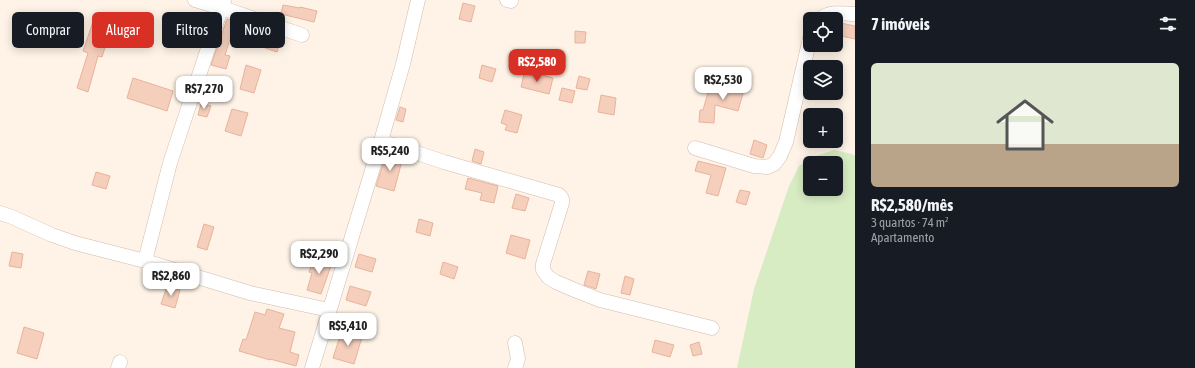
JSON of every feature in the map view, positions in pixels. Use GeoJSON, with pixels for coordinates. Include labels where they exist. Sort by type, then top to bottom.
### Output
{"type":"FeatureCollection","features":[{"type":"Feature","properties":{"kind":"street"},"geometry":{"type":"LineString","coordinates":[[194,0],[223,4],[302,35]]}},
{"type":"Feature","properties":{"kind":"street"},"geometry":{"type":"LineString","coordinates":[[312,368],[381,141],[403,64],[418,0]]}},
{"type":"Feature","properties":{"kind":"street"},"geometry":{"type":"LineString","coordinates":[[145,261],[170,163],[223,4]]}},
{"type":"Feature","properties":{"kind":"street"},"geometry":{"type":"LineString","coordinates":[[843,13],[855,14]]}},
{"type":"Feature","properties":{"kind":"street"},"geometry":{"type":"LineString","coordinates":[[695,148],[754,166],[767,167],[774,164],[780,156],[786,142],[807,52]]}},
{"type":"Feature","properties":{"kind":"street"},"geometry":{"type":"LineString","coordinates":[[381,141],[444,162],[559,195],[562,203],[543,264],[544,270],[548,277],[556,282],[600,300],[712,328]]}},
{"type":"Feature","properties":{"kind":"street"},"geometry":{"type":"LineString","coordinates":[[0,213],[66,241],[145,261],[250,293],[329,310]]}},
{"type":"Feature","properties":{"kind":"street"},"geometry":{"type":"LineString","coordinates":[[515,343],[518,359],[515,368]]}},
{"type":"Feature","properties":{"kind":"green space"},"geometry":{"type":"Polygon","coordinates":[[[834,150],[855,156],[855,368],[737,368],[754,289],[789,186],[799,166],[803,163],[803,196],[843,196],[843,156],[816,156],[834,150]]]}},
{"type":"Feature","properties":{"kind":"building"},"geometry":{"type":"Polygon","coordinates":[[[463,3],[475,6],[471,22],[459,19],[463,3]]]}},
{"type":"Feature","properties":{"kind":"building"},"geometry":{"type":"Polygon","coordinates":[[[283,5],[317,11],[314,22],[285,15],[285,12],[281,12],[283,5]]]}},
{"type":"Feature","properties":{"kind":"building"},"geometry":{"type":"Polygon","coordinates":[[[227,19],[230,20],[230,39],[225,55],[230,56],[226,69],[211,65],[217,48],[222,48],[222,33],[227,19]]]}},
{"type":"Feature","properties":{"kind":"building"},"geometry":{"type":"Polygon","coordinates":[[[843,23],[855,26],[855,39],[843,36],[843,23]]]}},
{"type":"Feature","properties":{"kind":"building"},"geometry":{"type":"Polygon","coordinates":[[[92,25],[92,48],[105,48],[102,57],[98,56],[88,92],[77,88],[88,53],[83,51],[92,25]]]}},
{"type":"Feature","properties":{"kind":"building"},"geometry":{"type":"Polygon","coordinates":[[[575,31],[586,32],[585,43],[575,43],[575,31]]]}},
{"type":"Feature","properties":{"kind":"building"},"geometry":{"type":"Polygon","coordinates":[[[265,48],[278,48],[277,52],[265,48]]]}},
{"type":"Feature","properties":{"kind":"building"},"geometry":{"type":"Polygon","coordinates":[[[246,65],[261,70],[254,93],[240,89],[246,65]]]}},
{"type":"Feature","properties":{"kind":"building"},"geometry":{"type":"Polygon","coordinates":[[[482,65],[496,69],[492,82],[479,78],[482,65]]]}},
{"type":"Feature","properties":{"kind":"building"},"geometry":{"type":"Polygon","coordinates":[[[532,72],[553,78],[549,94],[521,87],[524,74],[531,76],[532,72]]]}},
{"type":"Feature","properties":{"kind":"building"},"geometry":{"type":"Polygon","coordinates":[[[579,76],[590,79],[587,90],[576,88],[579,76]]]}},
{"type":"Feature","properties":{"kind":"building"},"geometry":{"type":"Polygon","coordinates":[[[133,78],[173,91],[167,111],[127,98],[133,78]]]}},
{"type":"Feature","properties":{"kind":"building"},"geometry":{"type":"Polygon","coordinates":[[[730,79],[746,83],[738,111],[715,105],[714,123],[699,122],[700,110],[703,110],[709,89],[726,94],[730,79]]]}},
{"type":"Feature","properties":{"kind":"building"},"geometry":{"type":"Polygon","coordinates":[[[562,88],[575,91],[572,103],[559,100],[562,88]]]}},
{"type":"Feature","properties":{"kind":"building"},"geometry":{"type":"Polygon","coordinates":[[[601,95],[616,98],[614,115],[598,112],[601,95]]]}},
{"type":"Feature","properties":{"kind":"building"},"geometry":{"type":"Polygon","coordinates":[[[201,104],[211,106],[207,117],[198,115],[201,104]]]}},
{"type":"Feature","properties":{"kind":"building"},"geometry":{"type":"Polygon","coordinates":[[[400,107],[406,109],[403,122],[396,120],[400,107]]]}},
{"type":"Feature","properties":{"kind":"building"},"geometry":{"type":"Polygon","coordinates":[[[232,109],[248,113],[241,136],[225,131],[232,109]]]}},
{"type":"Feature","properties":{"kind":"building"},"geometry":{"type":"Polygon","coordinates":[[[505,110],[522,115],[517,133],[505,130],[507,125],[501,123],[505,110]]]}},
{"type":"Feature","properties":{"kind":"building"},"geometry":{"type":"Polygon","coordinates":[[[754,140],[767,145],[763,158],[750,154],[754,140]]]}},
{"type":"Feature","properties":{"kind":"building"},"geometry":{"type":"Polygon","coordinates":[[[475,149],[484,152],[481,164],[472,161],[475,149]]]}},
{"type":"Feature","properties":{"kind":"building"},"geometry":{"type":"Polygon","coordinates":[[[387,152],[403,157],[394,191],[376,186],[387,152]]]}},
{"type":"Feature","properties":{"kind":"building"},"geometry":{"type":"Polygon","coordinates":[[[698,161],[726,168],[718,196],[706,193],[711,175],[695,171],[698,161]]]}},
{"type":"Feature","properties":{"kind":"building"},"geometry":{"type":"Polygon","coordinates":[[[96,172],[110,176],[106,189],[92,185],[96,172]]]}},
{"type":"Feature","properties":{"kind":"building"},"geometry":{"type":"Polygon","coordinates":[[[468,178],[498,186],[494,203],[480,200],[482,193],[465,189],[468,178]]]}},
{"type":"Feature","properties":{"kind":"building"},"geometry":{"type":"Polygon","coordinates":[[[740,190],[750,192],[746,205],[736,202],[740,190]]]}},
{"type":"Feature","properties":{"kind":"building"},"geometry":{"type":"Polygon","coordinates":[[[516,194],[529,198],[525,211],[512,208],[516,194]]]}},
{"type":"Feature","properties":{"kind":"building"},"geometry":{"type":"Polygon","coordinates":[[[419,219],[433,223],[430,236],[416,232],[419,219]]]}},
{"type":"Feature","properties":{"kind":"building"},"geometry":{"type":"Polygon","coordinates":[[[204,224],[214,227],[207,250],[197,247],[204,224]]]}},
{"type":"Feature","properties":{"kind":"building"},"geometry":{"type":"Polygon","coordinates":[[[511,235],[530,240],[525,259],[506,253],[511,235]]]}},
{"type":"Feature","properties":{"kind":"building"},"geometry":{"type":"Polygon","coordinates":[[[12,252],[23,254],[21,268],[9,266],[12,252]]]}},
{"type":"Feature","properties":{"kind":"building"},"geometry":{"type":"Polygon","coordinates":[[[359,254],[376,259],[372,272],[355,267],[359,254]]]}},
{"type":"Feature","properties":{"kind":"building"},"geometry":{"type":"Polygon","coordinates":[[[314,258],[332,263],[321,294],[307,290],[312,273],[309,272],[314,258]]]}},
{"type":"Feature","properties":{"kind":"building"},"geometry":{"type":"Polygon","coordinates":[[[443,262],[458,267],[454,279],[440,274],[443,262]]]}},
{"type":"Feature","properties":{"kind":"building"},"geometry":{"type":"Polygon","coordinates":[[[588,271],[600,274],[596,289],[584,285],[588,271]]]}},
{"type":"Feature","properties":{"kind":"building"},"geometry":{"type":"Polygon","coordinates":[[[625,276],[634,279],[630,295],[621,293],[625,276]]]}},
{"type":"Feature","properties":{"kind":"building"},"geometry":{"type":"Polygon","coordinates":[[[148,277],[158,280],[155,289],[145,286],[148,277]]]}},
{"type":"Feature","properties":{"kind":"building"},"geometry":{"type":"Polygon","coordinates":[[[167,286],[180,290],[175,308],[161,304],[167,286]]]}},
{"type":"Feature","properties":{"kind":"building"},"geometry":{"type":"Polygon","coordinates":[[[350,286],[371,292],[366,306],[346,300],[350,286]]]}},
{"type":"Feature","properties":{"kind":"building"},"geometry":{"type":"Polygon","coordinates":[[[267,309],[284,314],[279,328],[295,332],[290,352],[299,355],[296,366],[239,351],[243,339],[246,340],[255,312],[265,315],[267,309]]]}},
{"type":"Feature","properties":{"kind":"building"},"geometry":{"type":"Polygon","coordinates":[[[24,327],[44,333],[37,359],[17,353],[24,327]]]}},
{"type":"Feature","properties":{"kind":"building"},"geometry":{"type":"Polygon","coordinates":[[[342,330],[362,337],[354,364],[333,358],[342,330]]]}},
{"type":"Feature","properties":{"kind":"building"},"geometry":{"type":"Polygon","coordinates":[[[655,340],[674,345],[670,357],[652,352],[655,340]]]}},
{"type":"Feature","properties":{"kind":"building"},"geometry":{"type":"Polygon","coordinates":[[[699,342],[702,354],[693,356],[690,345],[699,342]]]}}]}
